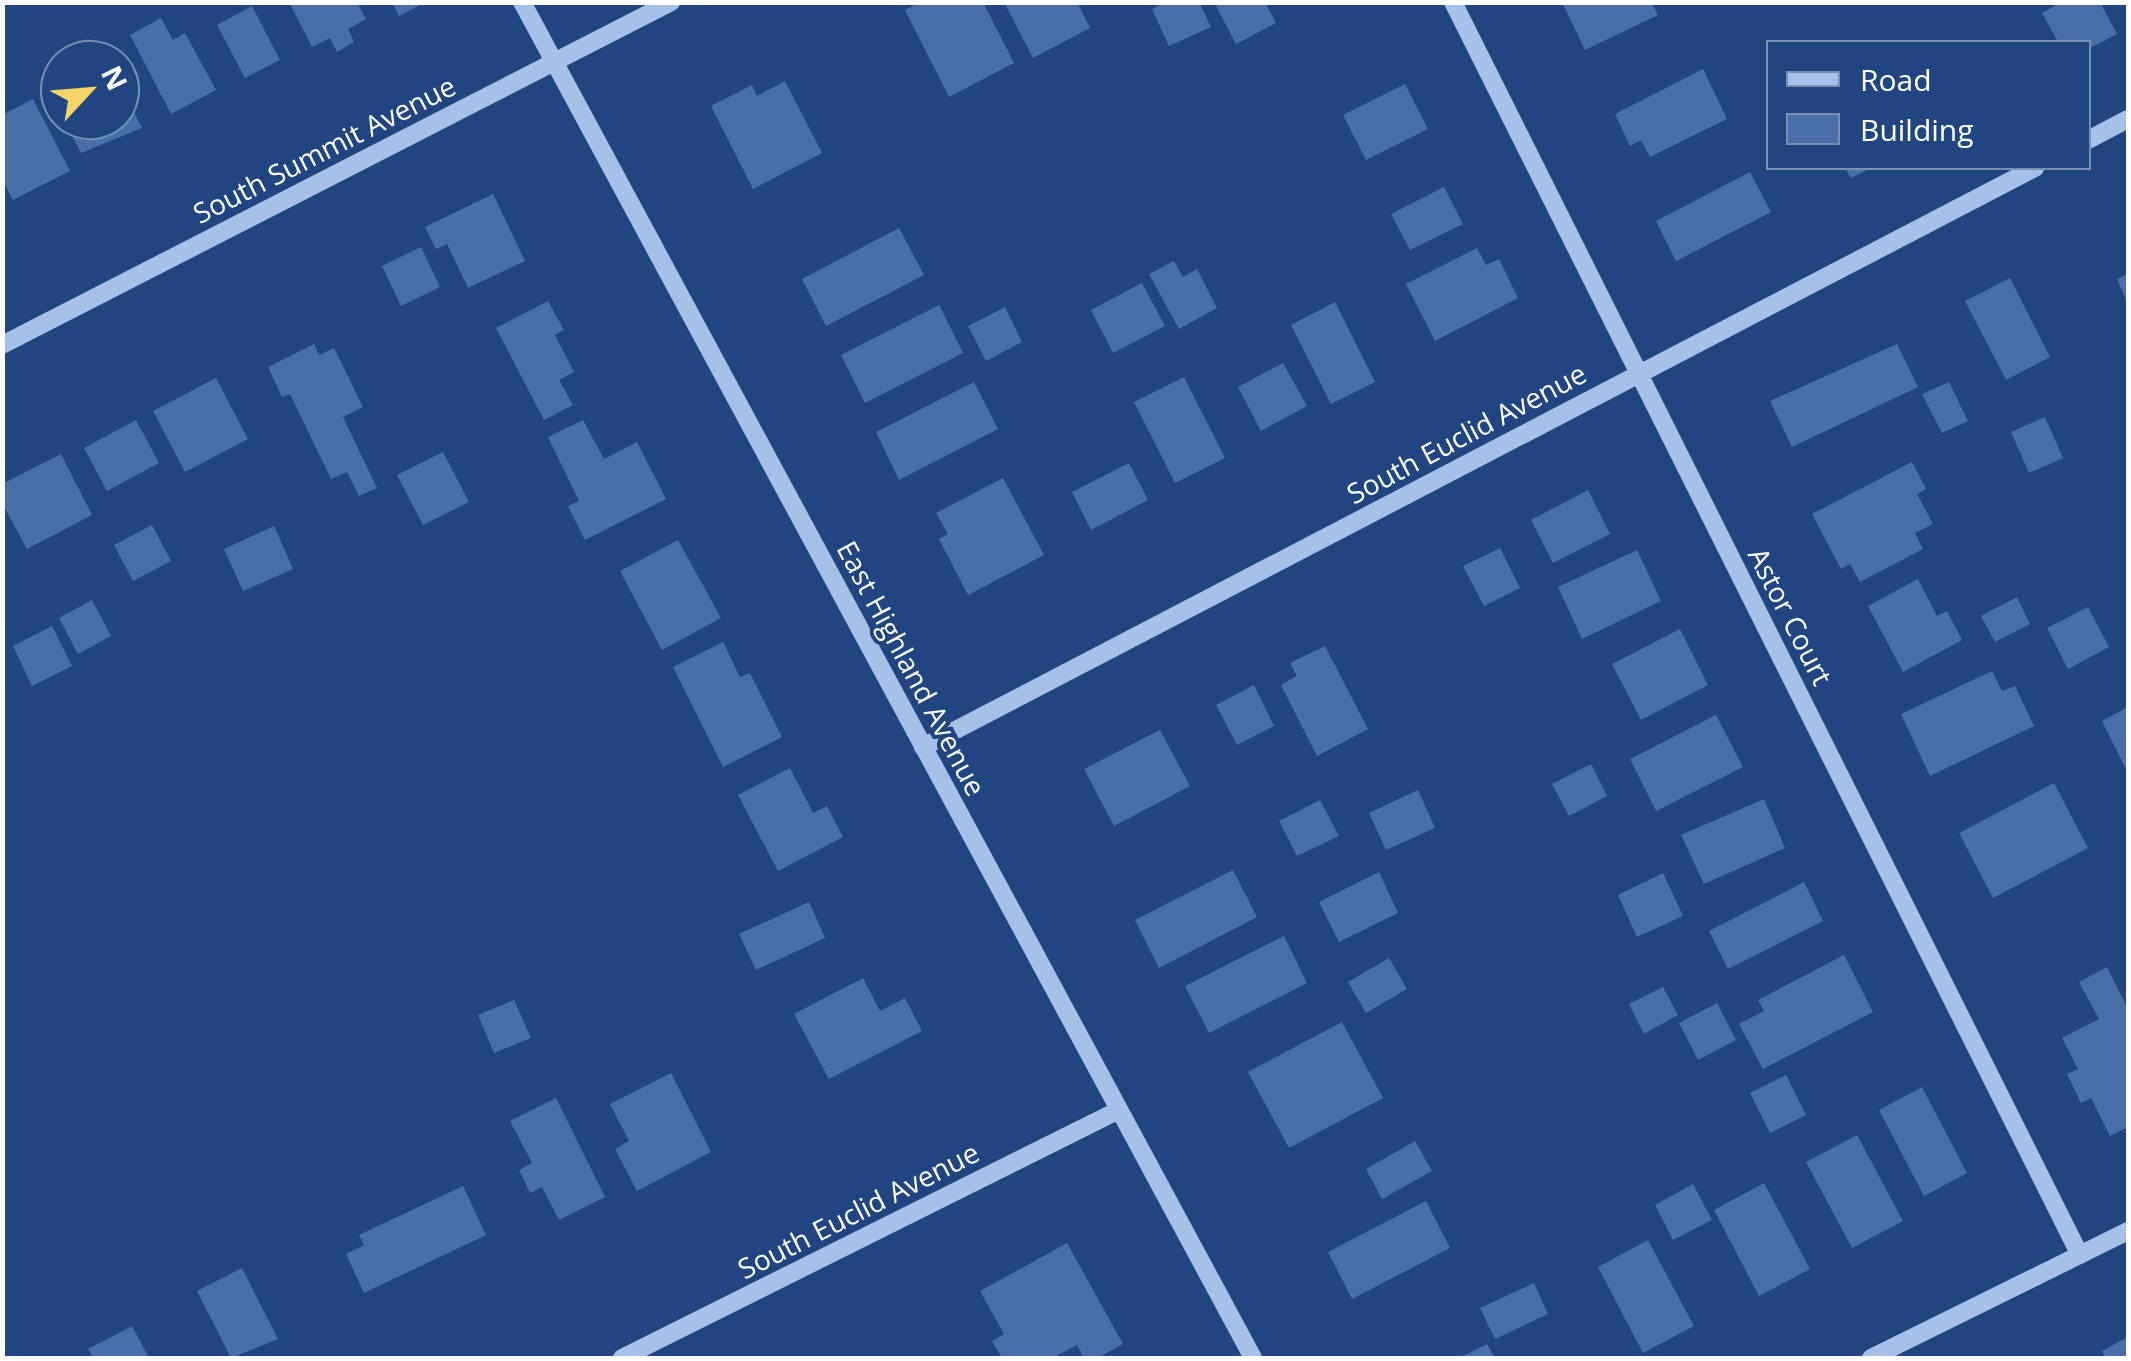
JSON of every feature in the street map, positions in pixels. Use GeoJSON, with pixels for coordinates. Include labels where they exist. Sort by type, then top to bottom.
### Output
{"type":"FeatureCollection","features":[{"type":"Feature","properties":{"kind":"street","name":"East Highland Avenue"},"geometry":{"type":"LineString","coordinates":[[522,2],[1253,1358]]}},
{"type":"Feature","properties":{"kind":"street","name":"South Summit Avenue"},"geometry":{"type":"LineString","coordinates":[[2,345],[671,2]]}},
{"type":"Feature","properties":{"kind":"street","name":"Astor Court"},"geometry":{"type":"LineString","coordinates":[[1453,2],[2080,1255]]}},
{"type":"Feature","properties":{"kind":"street"},"geometry":{"type":"LineString","coordinates":[[2091,138],[2128,119]]}},
{"type":"Feature","properties":{"kind":"street","name":"South Euclid Avenue"},"geometry":{"type":"LineString","coordinates":[[923,747],[2031,170]]}},
{"type":"Feature","properties":{"kind":"street","name":"South Euclid Avenue"},"geometry":{"type":"LineString","coordinates":[[622,1358],[1119,1110]]}},
{"type":"Feature","properties":{"kind":"street"},"geometry":{"type":"LineString","coordinates":[[1870,1358],[2128,1230]]}},
{"type":"Feature","properties":{"kind":"building"},"geometry":{"type":"Polygon","coordinates":[[[289,2],[357,2],[366,19],[348,29],[354,42],[337,52],[330,38],[312,47],[289,2]]]}},
{"type":"Feature","properties":{"kind":"building"},"geometry":{"type":"Polygon","coordinates":[[[392,2],[426,2],[399,16],[392,2]]]}},
{"type":"Feature","properties":{"kind":"building"},"geometry":{"type":"Polygon","coordinates":[[[920,2],[983,2],[1014,63],[949,97],[905,10],[920,2]]]}},
{"type":"Feature","properties":{"kind":"building"},"geometry":{"type":"Polygon","coordinates":[[[1004,2],[1077,2],[1090,28],[1033,58],[1004,2]]]}},
{"type":"Feature","properties":{"kind":"building"},"geometry":{"type":"Polygon","coordinates":[[[1166,2],[1199,2],[1211,27],[1169,46],[1152,9],[1166,2]]]}},
{"type":"Feature","properties":{"kind":"building"},"geometry":{"type":"Polygon","coordinates":[[[1222,2],[1265,2],[1276,23],[1236,44],[1216,6],[1222,2]]]}},
{"type":"Feature","properties":{"kind":"building"},"geometry":{"type":"Polygon","coordinates":[[[1562,2],[1651,2],[1658,15],[1585,50],[1562,2]]]}},
{"type":"Feature","properties":{"kind":"building"},"geometry":{"type":"Polygon","coordinates":[[[2062,2],[2100,2],[2117,34],[2091,47],[2091,40],[2057,40],[2042,13],[2062,2]]]}},
{"type":"Feature","properties":{"kind":"building"},"geometry":{"type":"Polygon","coordinates":[[[252,6],[280,60],[245,78],[217,25],[252,6]]]}},
{"type":"Feature","properties":{"kind":"building"},"geometry":{"type":"Polygon","coordinates":[[[161,18],[173,40],[185,33],[216,90],[171,114],[140,54],[140,40],[133,40],[130,35],[161,18]]]}},
{"type":"Feature","properties":{"kind":"building"},"geometry":{"type":"Polygon","coordinates":[[[1703,69],[1727,119],[1650,157],[1641,140],[1630,146],[1615,114],[1703,69]]]}},
{"type":"Feature","properties":{"kind":"building"},"geometry":{"type":"Polygon","coordinates":[[[785,81],[822,153],[753,189],[711,106],[752,85],[757,96],[785,81]]]}},
{"type":"Feature","properties":{"kind":"building"},"geometry":{"type":"Polygon","coordinates":[[[1405,84],[1428,129],[1366,160],[1343,115],[1405,84]]]}},
{"type":"Feature","properties":{"kind":"building"},"geometry":{"type":"Polygon","coordinates":[[[33,99],[40,113],[40,140],[54,140],[70,171],[13,200],[2,179],[2,115],[33,99]]]}},
{"type":"Feature","properties":{"kind":"building"},"geometry":{"type":"Polygon","coordinates":[[[74,140],[113,140],[81,153],[74,140]]]}},
{"type":"Feature","properties":{"kind":"building"},"geometry":{"type":"Polygon","coordinates":[[[1846,170],[1867,170],[1851,178],[1846,170]]]}},
{"type":"Feature","properties":{"kind":"building"},"geometry":{"type":"Polygon","coordinates":[[[1750,172],[1771,212],[1676,261],[1656,221],[1750,172]]]}},
{"type":"Feature","properties":{"kind":"building"},"geometry":{"type":"Polygon","coordinates":[[[1444,187],[1463,224],[1410,250],[1391,214],[1444,187]]]}},
{"type":"Feature","properties":{"kind":"building"},"geometry":{"type":"Polygon","coordinates":[[[493,194],[525,261],[468,288],[447,244],[436,249],[425,227],[493,194]]]}},
{"type":"Feature","properties":{"kind":"building"},"geometry":{"type":"Polygon","coordinates":[[[899,228],[924,275],[826,326],[802,279],[899,228]]]}},
{"type":"Feature","properties":{"kind":"building"},"geometry":{"type":"Polygon","coordinates":[[[421,247],[440,287],[401,306],[382,266],[421,247]]]}},
{"type":"Feature","properties":{"kind":"building"},"geometry":{"type":"Polygon","coordinates":[[[1477,248],[1486,265],[1499,259],[1518,298],[1435,341],[1406,284],[1477,248]]]}},
{"type":"Feature","properties":{"kind":"building"},"geometry":{"type":"Polygon","coordinates":[[[1174,261],[1183,277],[1197,269],[1217,308],[1179,329],[1149,274],[1174,261]]]}},
{"type":"Feature","properties":{"kind":"building"},"geometry":{"type":"Polygon","coordinates":[[[2128,274],[2128,304],[2117,279],[2128,274]]]}},
{"type":"Feature","properties":{"kind":"building"},"geometry":{"type":"Polygon","coordinates":[[[2010,278],[2050,357],[2006,380],[1965,301],[2010,278]]]}},
{"type":"Feature","properties":{"kind":"building"},"geometry":{"type":"Polygon","coordinates":[[[1142,283],[1165,326],[1113,353],[1091,310],[1142,283]]]}},
{"type":"Feature","properties":{"kind":"building"},"geometry":{"type":"Polygon","coordinates":[[[548,301],[564,330],[555,335],[574,372],[559,380],[573,405],[544,420],[496,328],[548,301]]]}},
{"type":"Feature","properties":{"kind":"building"},"geometry":{"type":"Polygon","coordinates":[[[1335,302],[1375,382],[1331,404],[1291,325],[1335,302]]]}},
{"type":"Feature","properties":{"kind":"building"},"geometry":{"type":"Polygon","coordinates":[[[939,305],[963,353],[865,403],[841,355],[939,305]]]}},
{"type":"Feature","properties":{"kind":"building"},"geometry":{"type":"Polygon","coordinates":[[[1005,307],[1022,342],[986,361],[968,326],[1005,307]]]}},
{"type":"Feature","properties":{"kind":"building"},"geometry":{"type":"Polygon","coordinates":[[[314,344],[319,355],[334,348],[363,407],[343,417],[377,488],[359,496],[347,472],[331,479],[290,394],[282,397],[268,367],[314,344]]]}},
{"type":"Feature","properties":{"kind":"building"},"geometry":{"type":"Polygon","coordinates":[[[1897,344],[1918,387],[1792,447],[1770,401],[1897,344]]]}},
{"type":"Feature","properties":{"kind":"building"},"geometry":{"type":"Polygon","coordinates":[[[1283,363],[1307,406],[1261,431],[1238,387],[1283,363]]]}},
{"type":"Feature","properties":{"kind":"building"},"geometry":{"type":"Polygon","coordinates":[[[1184,377],[1225,458],[1175,483],[1134,402],[1184,377]]]}},
{"type":"Feature","properties":{"kind":"building"},"geometry":{"type":"Polygon","coordinates":[[[216,378],[248,439],[185,472],[153,411],[216,378]]]}},
{"type":"Feature","properties":{"kind":"building"},"geometry":{"type":"Polygon","coordinates":[[[974,382],[998,429],[899,480],[876,432],[974,382]]]}},
{"type":"Feature","properties":{"kind":"building"},"geometry":{"type":"Polygon","coordinates":[[[1949,382],[1968,421],[1942,433],[1922,394],[1949,382]]]}},
{"type":"Feature","properties":{"kind":"building"},"geometry":{"type":"Polygon","coordinates":[[[2045,417],[2063,458],[2029,473],[2011,432],[2045,417]]]}},
{"type":"Feature","properties":{"kind":"building"},"geometry":{"type":"Polygon","coordinates":[[[136,420],[159,463],[107,491],[84,448],[136,420]]]}},
{"type":"Feature","properties":{"kind":"building"},"geometry":{"type":"Polygon","coordinates":[[[583,420],[604,459],[637,442],[666,499],[585,540],[568,506],[579,501],[548,437],[583,420]]]}},
{"type":"Feature","properties":{"kind":"building"},"geometry":{"type":"Polygon","coordinates":[[[443,452],[469,502],[423,525],[397,475],[443,452]]]}},
{"type":"Feature","properties":{"kind":"building"},"geometry":{"type":"Polygon","coordinates":[[[61,454],[92,515],[27,549],[2,503],[2,484],[61,454]]]}},
{"type":"Feature","properties":{"kind":"building"},"geometry":{"type":"Polygon","coordinates":[[[1912,462],[1926,489],[1917,494],[1933,524],[1915,533],[1923,549],[1860,582],[1850,564],[1841,569],[1812,514],[1912,462]]]}},
{"type":"Feature","properties":{"kind":"building"},"geometry":{"type":"Polygon","coordinates":[[[1129,463],[1148,500],[1091,530],[1072,492],[1129,463]]]}},
{"type":"Feature","properties":{"kind":"building"},"geometry":{"type":"Polygon","coordinates":[[[1003,478],[1044,555],[968,595],[939,539],[948,534],[936,513],[1003,478]]]}},
{"type":"Feature","properties":{"kind":"building"},"geometry":{"type":"Polygon","coordinates":[[[1588,490],[1610,534],[1553,563],[1531,520],[1588,490]]]}},
{"type":"Feature","properties":{"kind":"building"},"geometry":{"type":"Polygon","coordinates":[[[152,525],[171,561],[133,581],[114,545],[152,525]]]}},
{"type":"Feature","properties":{"kind":"building"},"geometry":{"type":"Polygon","coordinates":[[[274,526],[293,569],[243,591],[224,549],[274,526]]]}},
{"type":"Feature","properties":{"kind":"building"},"geometry":{"type":"Polygon","coordinates":[[[678,540],[721,618],[662,650],[620,571],[678,540]]]}},
{"type":"Feature","properties":{"kind":"building"},"geometry":{"type":"Polygon","coordinates":[[[1500,548],[1520,588],[1484,606],[1463,566],[1500,548]]]}},
{"type":"Feature","properties":{"kind":"building"},"geometry":{"type":"Polygon","coordinates":[[[1637,550],[1661,601],[1582,639],[1558,587],[1637,550]]]}},
{"type":"Feature","properties":{"kind":"building"},"geometry":{"type":"Polygon","coordinates":[[[1918,579],[1937,616],[1947,611],[1962,640],[1903,672],[1868,606],[1918,579]]]}},
{"type":"Feature","properties":{"kind":"building"},"geometry":{"type":"Polygon","coordinates":[[[2017,597],[2030,624],[1995,642],[1981,616],[2017,597]]]}},
{"type":"Feature","properties":{"kind":"building"},"geometry":{"type":"Polygon","coordinates":[[[92,600],[111,636],[78,654],[59,618],[92,600]]]}},
{"type":"Feature","properties":{"kind":"building"},"geometry":{"type":"Polygon","coordinates":[[[2088,607],[2109,647],[2068,669],[2047,628],[2088,607]]]}},
{"type":"Feature","properties":{"kind":"building"},"geometry":{"type":"Polygon","coordinates":[[[52,626],[72,666],[32,686],[13,646],[52,626]]]}},
{"type":"Feature","properties":{"kind":"building"},"geometry":{"type":"Polygon","coordinates":[[[1680,629],[1708,685],[1641,720],[1612,664],[1680,629]]]}},
{"type":"Feature","properties":{"kind":"building"},"geometry":{"type":"Polygon","coordinates":[[[723,642],[740,677],[750,673],[782,737],[723,767],[673,667],[723,642]]]}},
{"type":"Feature","properties":{"kind":"building"},"geometry":{"type":"Polygon","coordinates":[[[1325,646],[1368,729],[1317,756],[1281,685],[1297,676],[1290,663],[1325,646]]]}},
{"type":"Feature","properties":{"kind":"building"},"geometry":{"type":"Polygon","coordinates":[[[1992,671],[2002,691],[2015,686],[2034,726],[1930,776],[1901,714],[1992,671]]]}},
{"type":"Feature","properties":{"kind":"building"},"geometry":{"type":"Polygon","coordinates":[[[1254,685],[1274,726],[1237,745],[1216,705],[1254,685]]]}},
{"type":"Feature","properties":{"kind":"building"},"geometry":{"type":"Polygon","coordinates":[[[2128,707],[2128,773],[2102,721],[2128,707]]]}},
{"type":"Feature","properties":{"kind":"building"},"geometry":{"type":"Polygon","coordinates":[[[1716,715],[1743,767],[1656,811],[1630,759],[1716,715]]]}},
{"type":"Feature","properties":{"kind":"building"},"geometry":{"type":"Polygon","coordinates":[[[1160,730],[1190,786],[1114,826],[1084,769],[1160,730]]]}},
{"type":"Feature","properties":{"kind":"building"},"geometry":{"type":"Polygon","coordinates":[[[1591,764],[1607,796],[1569,816],[1552,784],[1591,764]]]}},
{"type":"Feature","properties":{"kind":"building"},"geometry":{"type":"Polygon","coordinates":[[[790,768],[813,813],[827,806],[843,837],[778,871],[738,795],[790,768]]]}},
{"type":"Feature","properties":{"kind":"building"},"geometry":{"type":"Polygon","coordinates":[[[2054,783],[2088,848],[1993,898],[1959,833],[2054,783]]]}},
{"type":"Feature","properties":{"kind":"building"},"geometry":{"type":"Polygon","coordinates":[[[1418,790],[1435,828],[1386,850],[1369,813],[1418,790]]]}},
{"type":"Feature","properties":{"kind":"building"},"geometry":{"type":"Polygon","coordinates":[[[1764,799],[1785,848],[1704,884],[1681,835],[1764,799]]]}},
{"type":"Feature","properties":{"kind":"building"},"geometry":{"type":"Polygon","coordinates":[[[1320,800],[1339,836],[1297,856],[1279,821],[1320,800]]]}},
{"type":"Feature","properties":{"kind":"building"},"geometry":{"type":"Polygon","coordinates":[[[1233,870],[1257,917],[1159,968],[1135,920],[1233,870]]]}},
{"type":"Feature","properties":{"kind":"building"},"geometry":{"type":"Polygon","coordinates":[[[1379,872],[1398,913],[1339,942],[1319,902],[1379,872]]]}},
{"type":"Feature","properties":{"kind":"building"},"geometry":{"type":"Polygon","coordinates":[[[1663,873],[1683,916],[1637,937],[1618,895],[1663,873]]]}},
{"type":"Feature","properties":{"kind":"building"},"geometry":{"type":"Polygon","coordinates":[[[1804,882],[1823,921],[1728,969],[1709,931],[1804,882]]]}},
{"type":"Feature","properties":{"kind":"building"},"geometry":{"type":"Polygon","coordinates":[[[809,902],[825,938],[756,970],[739,934],[809,902]]]}},
{"type":"Feature","properties":{"kind":"building"},"geometry":{"type":"Polygon","coordinates":[[[1284,936],[1307,983],[1209,1033],[1185,986],[1284,936]]]}},
{"type":"Feature","properties":{"kind":"building"},"geometry":{"type":"Polygon","coordinates":[[[1844,955],[1873,1012],[1763,1069],[1739,1024],[1764,1011],[1758,1000],[1844,955]]]}},
{"type":"Feature","properties":{"kind":"building"},"geometry":{"type":"Polygon","coordinates":[[[1389,958],[1407,989],[1366,1013],[1348,982],[1389,958]]]}},
{"type":"Feature","properties":{"kind":"building"},"geometry":{"type":"Polygon","coordinates":[[[2107,967],[2128,1009],[2128,1127],[2110,1136],[2091,1098],[2081,1103],[2067,1074],[2078,1069],[2062,1038],[2099,1019],[2079,982],[2107,967]]]}},
{"type":"Feature","properties":{"kind":"building"},"geometry":{"type":"Polygon","coordinates":[[[863,978],[880,1011],[905,998],[922,1031],[829,1079],[794,1014],[863,978]]]}},
{"type":"Feature","properties":{"kind":"building"},"geometry":{"type":"Polygon","coordinates":[[[1663,987],[1678,1015],[1644,1034],[1629,1004],[1663,987]]]}},
{"type":"Feature","properties":{"kind":"building"},"geometry":{"type":"Polygon","coordinates":[[[514,1000],[531,1038],[494,1053],[478,1015],[514,1000]]]}},
{"type":"Feature","properties":{"kind":"building"},"geometry":{"type":"Polygon","coordinates":[[[1717,1003],[1736,1040],[1698,1060],[1679,1023],[1717,1003]]]}},
{"type":"Feature","properties":{"kind":"building"},"geometry":{"type":"Polygon","coordinates":[[[1342,1022],[1383,1098],[1289,1148],[1248,1072],[1342,1022]]]}},
{"type":"Feature","properties":{"kind":"building"},"geometry":{"type":"Polygon","coordinates":[[[671,1073],[711,1152],[637,1191],[615,1149],[629,1141],[610,1104],[671,1073]]]}},
{"type":"Feature","properties":{"kind":"building"},"geometry":{"type":"Polygon","coordinates":[[[1786,1075],[1806,1115],[1770,1133],[1750,1093],[1786,1075]]]}},
{"type":"Feature","properties":{"kind":"building"},"geometry":{"type":"Polygon","coordinates":[[[1922,1087],[1967,1173],[1924,1196],[1879,1110],[1922,1087]]]}},
{"type":"Feature","properties":{"kind":"building"},"geometry":{"type":"Polygon","coordinates":[[[556,1098],[605,1197],[559,1220],[542,1187],[530,1193],[519,1170],[532,1163],[510,1121],[556,1098]]]}},
{"type":"Feature","properties":{"kind":"building"},"geometry":{"type":"Polygon","coordinates":[[[1857,1135],[1903,1221],[1852,1248],[1806,1162],[1857,1135]]]}},
{"type":"Feature","properties":{"kind":"building"},"geometry":{"type":"Polygon","coordinates":[[[1415,1141],[1432,1171],[1382,1199],[1366,1169],[1415,1141]]]}},
{"type":"Feature","properties":{"kind":"building"},"geometry":{"type":"Polygon","coordinates":[[[1764,1183],[1810,1269],[1759,1296],[1714,1210],[1764,1183]]]}},
{"type":"Feature","properties":{"kind":"building"},"geometry":{"type":"Polygon","coordinates":[[[1693,1184],[1712,1220],[1673,1240],[1655,1205],[1693,1184]]]}},
{"type":"Feature","properties":{"kind":"building"},"geometry":{"type":"Polygon","coordinates":[[[463,1186],[486,1235],[364,1293],[346,1254],[364,1245],[359,1235],[463,1186]]]}},
{"type":"Feature","properties":{"kind":"building"},"geometry":{"type":"Polygon","coordinates":[[[1426,1201],[1450,1248],[1352,1299],[1328,1252],[1426,1201]]]}},
{"type":"Feature","properties":{"kind":"building"},"geometry":{"type":"Polygon","coordinates":[[[1648,1240],[1694,1326],[1643,1353],[1598,1267],[1648,1240]]]}},
{"type":"Feature","properties":{"kind":"building"},"geometry":{"type":"Polygon","coordinates":[[[1067,1243],[1123,1344],[1097,1358],[1084,1358],[1077,1345],[1053,1358],[1002,1358],[992,1341],[1004,1334],[980,1291],[1067,1243]]]}},
{"type":"Feature","properties":{"kind":"building"},"geometry":{"type":"Polygon","coordinates":[[[242,1268],[278,1339],[231,1358],[197,1291],[242,1268]]]}},
{"type":"Feature","properties":{"kind":"building"},"geometry":{"type":"Polygon","coordinates":[[[1534,1283],[1548,1314],[1495,1339],[1480,1308],[1534,1283]]]}},
{"type":"Feature","properties":{"kind":"building"},"geometry":{"type":"Polygon","coordinates":[[[132,1326],[149,1358],[93,1358],[88,1349],[132,1326]]]}},
{"type":"Feature","properties":{"kind":"building"},"geometry":{"type":"Polygon","coordinates":[[[2128,1337],[2128,1358],[2105,1358],[2102,1351],[2128,1337]]]}},
{"type":"Feature","properties":{"kind":"building"},"geometry":{"type":"Polygon","coordinates":[[[1487,1344],[1495,1358],[1459,1358],[1487,1344]]]}}]}
